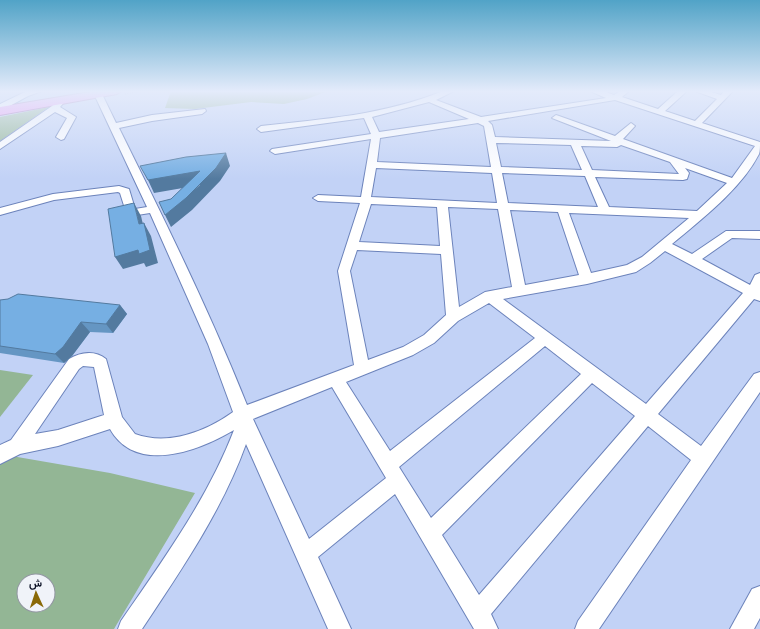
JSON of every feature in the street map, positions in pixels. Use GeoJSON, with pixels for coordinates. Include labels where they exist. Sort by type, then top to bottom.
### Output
{"type":"FeatureCollection","features":[{"type":"Feature","properties":{"kind":"street"},"geometry":{"type":"LineString","coordinates":[[0,146],[33,120]]}},
{"type":"Feature","properties":{"kind":"street"},"geometry":{"type":"LineString","coordinates":[[61,137],[70,120]]}},
{"type":"Feature","properties":{"kind":"street"},"geometry":{"type":"LineString","coordinates":[[111,120],[154,209],[215,344],[244,419],[340,629]]}},
{"type":"Feature","properties":{"kind":"street"},"geometry":{"type":"LineString","coordinates":[[114,126],[141,120]]}},
{"type":"Feature","properties":{"kind":"street"},"geometry":{"type":"LineString","coordinates":[[261,129],[310,120]]}},
{"type":"Feature","properties":{"kind":"street"},"geometry":{"type":"LineString","coordinates":[[362,369],[344,283],[344,271],[364,210],[376,136],[370,120]]}},
{"type":"Feature","properties":{"kind":"street"},"geometry":{"type":"LineString","coordinates":[[276,151],[478,120]]}},
{"type":"Feature","properties":{"kind":"street"},"geometry":{"type":"LineString","coordinates":[[481,120],[488,125],[519,290]]}},
{"type":"Feature","properties":{"kind":"street"},"geometry":{"type":"LineString","coordinates":[[562,120],[734,182]]}},
{"type":"Feature","properties":{"kind":"street"},"geometry":{"type":"LineString","coordinates":[[17,446],[53,397],[71,368],[81,360],[96,360],[101,364],[114,420],[129,441],[148,447],[162,448],[180,445],[205,436],[336,379],[408,351],[429,339],[453,317],[490,296],[586,279],[631,269],[646,260],[700,215],[734,182],[760,145],[685,120]]}},
{"type":"Feature","properties":{"kind":"street"},"geometry":{"type":"LineString","coordinates":[[697,124],[701,120]]}},
{"type":"Feature","properties":{"kind":"street"},"geometry":{"type":"LineString","coordinates":[[616,140],[631,126]]}},
{"type":"Feature","properties":{"kind":"street"},"geometry":{"type":"LineString","coordinates":[[491,140],[628,144]]}},
{"type":"Feature","properties":{"kind":"street"},"geometry":{"type":"LineString","coordinates":[[574,143],[604,211]]}},
{"type":"Feature","properties":{"kind":"street"},"geometry":{"type":"LineString","coordinates":[[371,165],[588,174],[683,176],[684,173],[674,161]]}},
{"type":"Feature","properties":{"kind":"street"},"geometry":{"type":"LineString","coordinates":[[0,212],[53,197],[119,189],[125,191],[131,213],[154,209]]}},
{"type":"Feature","properties":{"kind":"street"},"geometry":{"type":"LineString","coordinates":[[318,198],[700,215]]}},
{"type":"Feature","properties":{"kind":"street"},"geometry":{"type":"LineString","coordinates":[[442,204],[453,317]]}},
{"type":"Feature","properties":{"kind":"street"},"geometry":{"type":"LineString","coordinates":[[562,209],[586,279]]}},
{"type":"Feature","properties":{"kind":"street"},"geometry":{"type":"LineString","coordinates":[[692,260],[730,234],[760,235]]}},
{"type":"Feature","properties":{"kind":"street"},"geometry":{"type":"LineString","coordinates":[[336,379],[482,621],[646,414],[757,288],[692,260],[664,245]]}},
{"type":"Feature","properties":{"kind":"street"},"geometry":{"type":"LineString","coordinates":[[352,246],[447,250]]}},
{"type":"Feature","properties":{"kind":"street"},"geometry":{"type":"LineString","coordinates":[[490,296],[704,458]]}},
{"type":"Feature","properties":{"kind":"street"},"geometry":{"type":"LineString","coordinates":[[387,464],[545,338]]}},
{"type":"Feature","properties":{"kind":"street"},"geometry":{"type":"LineString","coordinates":[[429,534],[592,373]]}},
{"type":"Feature","properties":{"kind":"street"},"geometry":{"type":"LineString","coordinates":[[586,629],[760,379]]}},
{"type":"Feature","properties":{"kind":"street"},"geometry":{"type":"LineString","coordinates":[[129,629],[184,546],[220,486],[235,455],[244,419]]}},
{"type":"Feature","properties":{"kind":"street"},"geometry":{"type":"LineString","coordinates":[[0,455],[17,446],[64,436],[114,420]]}},
{"type":"Feature","properties":{"kind":"street"},"geometry":{"type":"LineString","coordinates":[[306,554],[397,481]]}},
{"type":"Feature","properties":{"kind":"street"},"geometry":{"type":"LineString","coordinates":[[741,629],[760,597]]}},
{"type":"Feature","properties":{"kind":"green space"},"geometry":{"type":"Polygon","coordinates":[[[0,120],[30,120],[0,141],[0,120]]]}},
{"type":"Feature","properties":{"kind":"green space"},"geometry":{"type":"Polygon","coordinates":[[[0,370],[33,375],[0,417],[0,370]]]}},
{"type":"Feature","properties":{"kind":"green space"},"geometry":{"type":"Polygon","coordinates":[[[0,454],[110,473],[195,493],[114,629],[0,629],[0,454]]]}},
{"type":"Feature","properties":{"kind":"building"},"geometry":{"type":"Polygon","coordinates":[[[226,153],[216,168],[186,198],[165,215],[159,202],[171,199],[200,171],[148,180],[140,166],[186,157],[226,153]]]}},
{"type":"Feature","properties":{"kind":"building"},"geometry":{"type":"Polygon","coordinates":[[[134,203],[139,224],[144,223],[150,250],[139,254],[138,250],[115,257],[108,209],[134,203]]]}},
{"type":"Feature","properties":{"kind":"building"},"geometry":{"type":"Polygon","coordinates":[[[18,294],[120,305],[106,324],[81,322],[63,347],[55,354],[0,346],[0,300],[8,299],[18,294]]]}}]}
